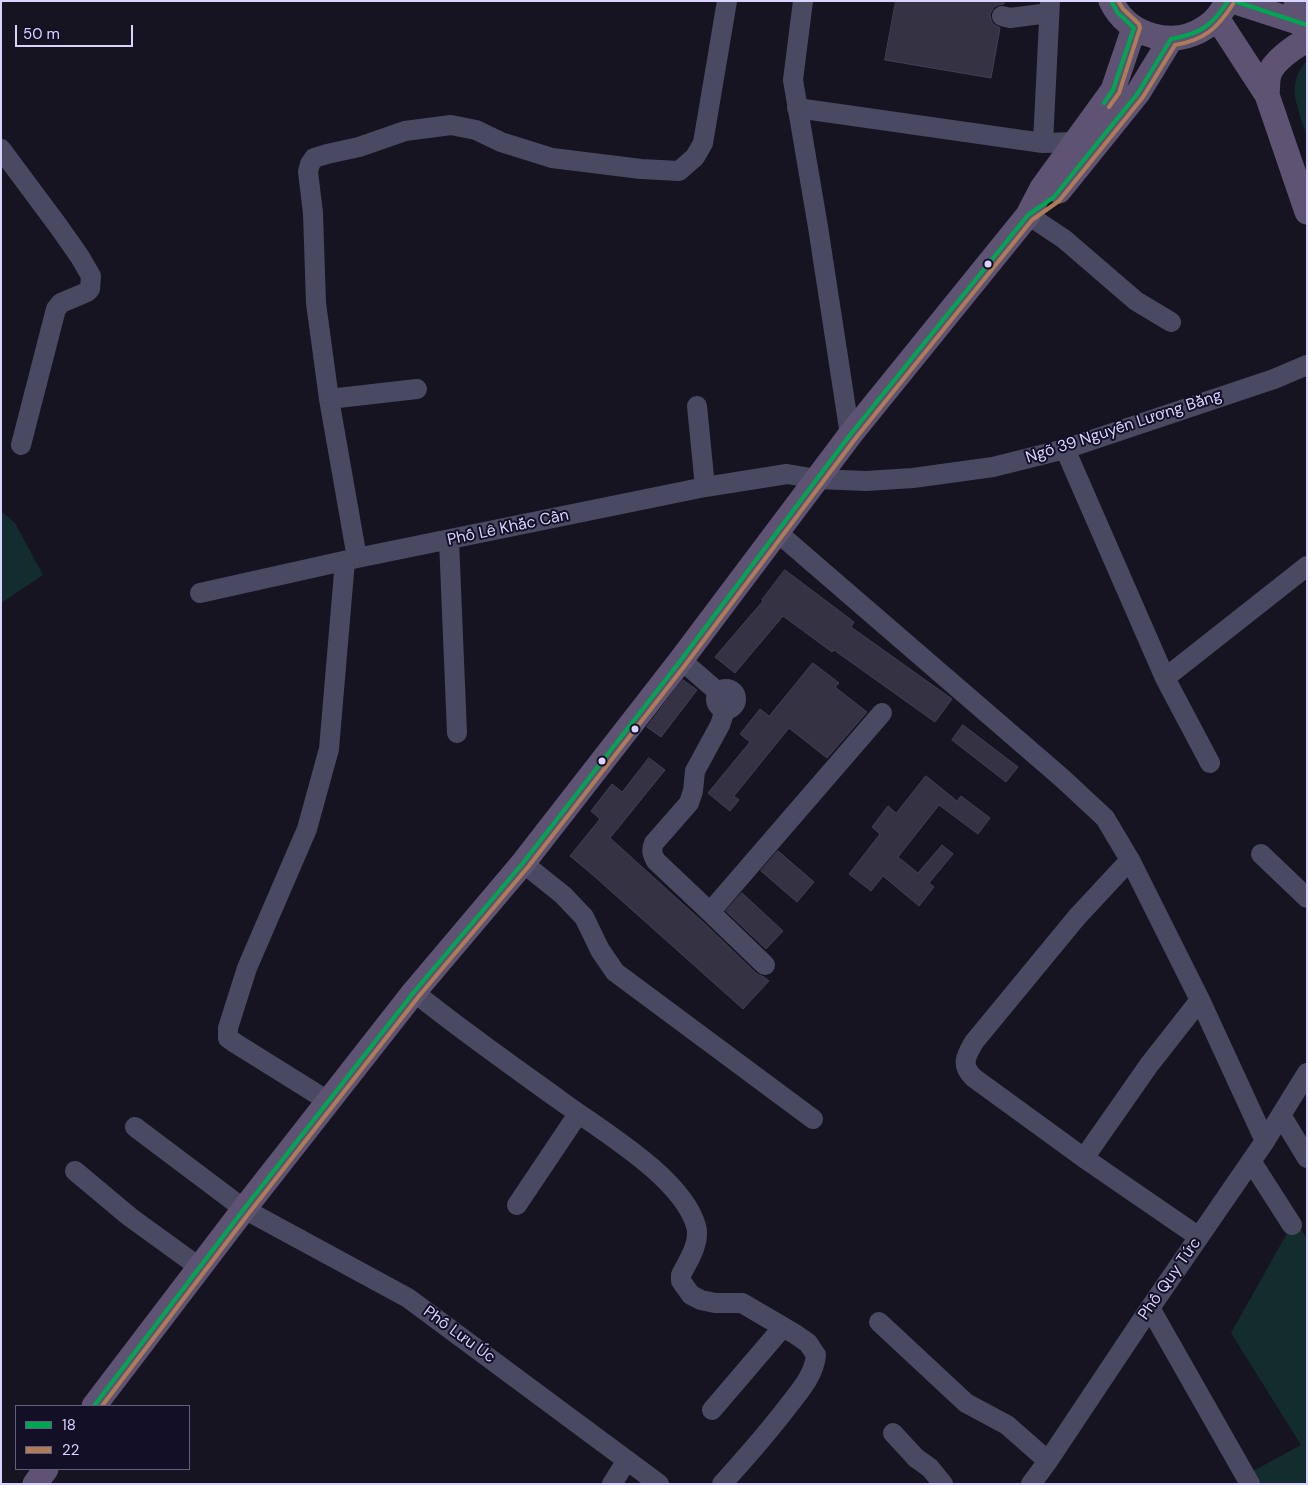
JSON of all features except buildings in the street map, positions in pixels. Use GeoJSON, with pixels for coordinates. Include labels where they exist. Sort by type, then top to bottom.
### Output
{"type":"FeatureCollection","features":[{"type":"Feature","properties":{"kind":"main road"},"geometry":{"type":"LineString","coordinates":[[1112,1],[1118,13],[1134,28],[1145,34],[1171,39],[1184,37],[1208,27],[1226,7]]}},
{"type":"Feature","properties":{"kind":"main road"},"geometry":{"type":"LineString","coordinates":[[1296,1],[1307,5]]}},
{"type":"Feature","properties":{"kind":"main road"},"geometry":{"type":"LineString","coordinates":[[1226,7],[1307,25]]}},
{"type":"Feature","properties":{"kind":"main road"},"geometry":{"type":"LineString","coordinates":[[1226,7],[1267,95],[1307,212]]}},
{"type":"Feature","properties":{"kind":"main road"},"geometry":{"type":"LineString","coordinates":[[95,1405],[328,1101],[414,992],[523,863],[682,660],[850,435],[1028,215],[1042,188],[1113,90],[1134,28]]}},
{"type":"Feature","properties":{"kind":"main road"},"geometry":{"type":"LineString","coordinates":[[1028,215],[1054,197],[1138,93],[1171,39]]}},
{"type":"Feature","properties":{"kind":"main road"},"geometry":{"type":"LineString","coordinates":[[1267,95],[1269,74],[1282,57],[1294,46],[1307,40]]}},
{"type":"Feature","properties":{"kind":"main road"},"geometry":{"type":"LineString","coordinates":[[35,1484],[45,1470]]}},
{"type":"Feature","properties":{"kind":"street"},"geometry":{"type":"LineString","coordinates":[[328,1101],[228,1038],[228,1028],[247,968],[307,829],[330,749],[352,559],[316,303],[313,213],[308,172],[310,164],[314,158],[359,147],[405,131],[451,125],[476,130],[501,142],[552,158],[641,169],[679,171],[695,157],[703,143],[727,1]]}},
{"type":"Feature","properties":{"kind":"street"},"geometry":{"type":"LineString","coordinates":[[803,1],[793,80],[850,435]]}},
{"type":"Feature","properties":{"kind":"street"},"geometry":{"type":"LineString","coordinates":[[1002,16],[1010,18],[1050,7],[1043,143]]}},
{"type":"Feature","properties":{"kind":"street"},"geometry":{"type":"LineString","coordinates":[[797,108],[1043,143],[1075,142]]}},
{"type":"Feature","properties":{"kind":"street"},"geometry":{"type":"LineString","coordinates":[[1,149],[80,257],[91,276],[90,289],[87,292],[62,303],[56,309],[21,445]]}},
{"type":"Feature","properties":{"kind":"street"},"geometry":{"type":"LineString","coordinates":[[1028,215],[1064,239],[1136,301],[1171,322]]}},
{"type":"Feature","properties":{"kind":"street","name":"Ngõ 39 Nguyễn Lương Bằng"},"geometry":{"type":"LineString","coordinates":[[817,479],[866,482],[913,478],[993,466],[1065,449],[1274,379],[1307,364]]}},
{"type":"Feature","properties":{"kind":"street"},"geometry":{"type":"LineString","coordinates":[[329,399],[417,389]]}},
{"type":"Feature","properties":{"kind":"street"},"geometry":{"type":"LineString","coordinates":[[698,406],[705,487]]}},
{"type":"Feature","properties":{"kind":"street"},"geometry":{"type":"LineString","coordinates":[[1065,449],[1165,678],[1210,763]]}},
{"type":"Feature","properties":{"kind":"street","name":"Phố Lê Khắc Cần"},"geometry":{"type":"LineString","coordinates":[[200,593],[352,559],[705,487],[787,474],[817,479]]}},
{"type":"Feature","properties":{"kind":"street"},"geometry":{"type":"LineString","coordinates":[[777,532],[1105,818],[1130,860],[1200,1000],[1265,1141]]}},
{"type":"Feature","properties":{"kind":"street"},"geometry":{"type":"LineString","coordinates":[[449,540],[457,733]]}},
{"type":"Feature","properties":{"kind":"street"},"geometry":{"type":"LineString","coordinates":[[1165,678],[1307,566]]}},
{"type":"Feature","properties":{"kind":"street"},"geometry":{"type":"LineString","coordinates":[[682,660],[721,701],[720,725],[695,771],[693,790],[689,803],[654,843],[652,854],[656,861],[765,965]]}},
{"type":"Feature","properties":{"kind":"street"},"geometry":{"type":"LineString","coordinates":[[710,912],[882,713]]}},
{"type":"Feature","properties":{"kind":"street"},"geometry":{"type":"LineString","coordinates":[[1260,854],[1307,898]]}},
{"type":"Feature","properties":{"kind":"street"},"geometry":{"type":"LineString","coordinates":[[1130,860],[1078,917],[974,1042],[965,1064],[968,1072],[974,1078],[1084,1158],[1199,1237]]}},
{"type":"Feature","properties":{"kind":"street"},"geometry":{"type":"LineString","coordinates":[[523,863],[563,895],[584,917],[600,950],[615,972],[813,1119]]}},
{"type":"Feature","properties":{"kind":"street"},"geometry":{"type":"LineString","coordinates":[[414,992],[439,1013],[578,1114],[625,1145],[675,1191],[688,1208],[696,1226],[697,1239],[680,1281],[691,1294],[701,1300],[715,1303],[742,1303],[796,1334],[808,1343],[816,1355],[815,1364],[805,1383],[722,1484]]}},
{"type":"Feature","properties":{"kind":"street"},"geometry":{"type":"LineString","coordinates":[[1084,1158],[1149,1065],[1200,1000]]}},
{"type":"Feature","properties":{"kind":"street","name":"Phố Quy Tức"},"geometry":{"type":"LineString","coordinates":[[1031,1484],[1251,1162],[1307,1073]]}},
{"type":"Feature","properties":{"kind":"street"},"geometry":{"type":"LineString","coordinates":[[517,1205],[578,1114]]}},
{"type":"Feature","properties":{"kind":"street"},"geometry":{"type":"LineString","coordinates":[[1281,1115],[1307,1158]]}},
{"type":"Feature","properties":{"kind":"street","name":"Phố Lưu Úc"},"geometry":{"type":"LineString","coordinates":[[135,1127],[244,1209],[408,1298],[659,1484]]}},
{"type":"Feature","properties":{"kind":"street"},"geometry":{"type":"LineString","coordinates":[[1251,1162],[1292,1225]]}},
{"type":"Feature","properties":{"kind":"street"},"geometry":{"type":"LineString","coordinates":[[75,1171],[130,1217],[200,1267]]}},
{"type":"Feature","properties":{"kind":"street"},"geometry":{"type":"LineString","coordinates":[[1150,1308],[1250,1484]]}},
{"type":"Feature","properties":{"kind":"street"},"geometry":{"type":"LineString","coordinates":[[879,1322],[966,1403],[1007,1425],[1048,1460]]}},
{"type":"Feature","properties":{"kind":"street"},"geometry":{"type":"LineString","coordinates":[[712,1410],[782,1327]]}},
{"type":"Feature","properties":{"kind":"street"},"geometry":{"type":"LineString","coordinates":[[893,1433],[916,1458],[930,1468],[943,1484]]}},
{"type":"Feature","properties":{"kind":"street"},"geometry":{"type":"LineString","coordinates":[[612,1484],[627,1460]]}},
{"type":"Feature","properties":{"kind":"green space"},"geometry":{"type":"Polygon","coordinates":[[[1307,61],[1307,136],[1297,105],[1295,89],[1298,74],[1307,61]]]}},
{"type":"Feature","properties":{"kind":"green space"},"geometry":{"type":"Polygon","coordinates":[[[1,511],[15,523],[43,575],[1,603],[1,511]]]}},
{"type":"Feature","properties":{"kind":"green space"},"geometry":{"type":"Polygon","coordinates":[[[1295,1219],[1307,1239],[1307,1484],[1249,1484],[1244,1476],[1301,1445],[1231,1333],[1295,1219]]]}},
{"type":"Feature","properties":{"kind":"transit line","name":"18"},"geometry":{"type":"LineString","coordinates":[[1104,103],[1113,90],[1134,28],[1118,13],[1111,1]]}},
{"type":"Feature","properties":{"kind":"transit line","name":"22"},"geometry":{"type":"LineString","coordinates":[[1109,107],[1119,93],[1140,28],[1139,24],[1123,9],[1118,1]]}},
{"type":"Feature","properties":{"kind":"transit line","name":"18"},"geometry":{"type":"LineString","coordinates":[[95,1405],[244,1209],[414,992],[523,863],[681,660],[850,435],[1028,215],[1054,197],[1138,93],[1171,39],[1204,28],[1211,23],[1228,1]]}},
{"type":"Feature","properties":{"kind":"transit line","name":"18"},"geometry":{"type":"LineString","coordinates":[[1234,1],[1307,25]]}},
{"type":"Feature","properties":{"kind":"transit line","name":"22"},"geometry":{"type":"LineString","coordinates":[[103,1405],[249,1213],[419,996],[528,867],[686,664],[855,439],[1032,220],[1059,201],[1143,97],[1175,45],[1194,40],[1209,32],[1233,4]]}}]}
